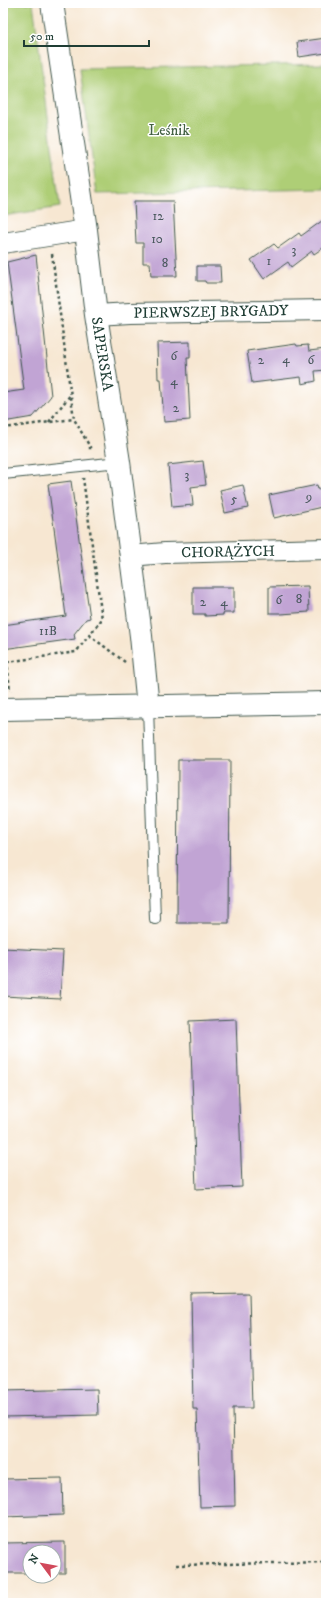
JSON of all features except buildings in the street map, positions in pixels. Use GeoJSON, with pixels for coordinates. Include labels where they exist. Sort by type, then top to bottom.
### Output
{"type":"FeatureCollection","features":[{"type":"Feature","properties":{"kind":"street","name":"SAPERSKA"},"geometry":{"type":"LineString","coordinates":[[52,3],[86,230],[96,315],[119,462],[130,556],[142,636],[148,706]]}},
{"type":"Feature","properties":{"kind":"street"},"geometry":{"type":"LineString","coordinates":[[3,243],[86,230]]}},
{"type":"Feature","properties":{"kind":"street","name":"PIERWSZEJ BRYGADY"},"geometry":{"type":"LineString","coordinates":[[96,315],[130,312],[326,310]]}},
{"type":"Feature","properties":{"kind":"street","name":"CHORĄŻYCH"},"geometry":{"type":"LineString","coordinates":[[130,556],[165,553],[326,550]]}},
{"type":"Feature","properties":{"kind":"street"},"geometry":{"type":"LineString","coordinates":[[7,700],[148,706],[326,703]]}},
{"type":"Feature","properties":{"kind":"lane"},"geometry":{"type":"LineString","coordinates":[[3,474],[119,462]]}},
{"type":"Feature","properties":{"kind":"lane"},"geometry":{"type":"LineString","coordinates":[[148,706],[155,919]]}},
{"type":"Feature","properties":{"kind":"path"},"geometry":{"type":"LineString","coordinates":[[7,662],[76,652],[102,619],[86,465],[90,447],[74,419],[50,236]]}},
{"type":"Feature","properties":{"kind":"path"},"geometry":{"type":"LineString","coordinates":[[49,422],[71,394]]}},
{"type":"Feature","properties":{"kind":"path"},"geometry":{"type":"LineString","coordinates":[[3,428],[74,419]]}},
{"type":"Feature","properties":{"kind":"path"},"geometry":{"type":"LineString","coordinates":[[89,635],[125,662]]}},
{"type":"Feature","properties":{"kind":"path"},"geometry":{"type":"LineString","coordinates":[[6,649],[7,700]]}},
{"type":"Feature","properties":{"kind":"path"},"geometry":{"type":"LineString","coordinates":[[176,1565],[326,1562]]}},
{"type":"Feature","properties":{"kind":"green space"},"geometry":{"type":"Polygon","coordinates":[[[3,3],[33,3],[60,207],[3,216],[3,3]]]}},
{"type":"Feature","properties":{"kind":"green space","name":"Leśnik"},"geometry":{"type":"Polygon","coordinates":[[[326,64],[326,189],[97,194],[80,69],[326,64]]]}}]}
